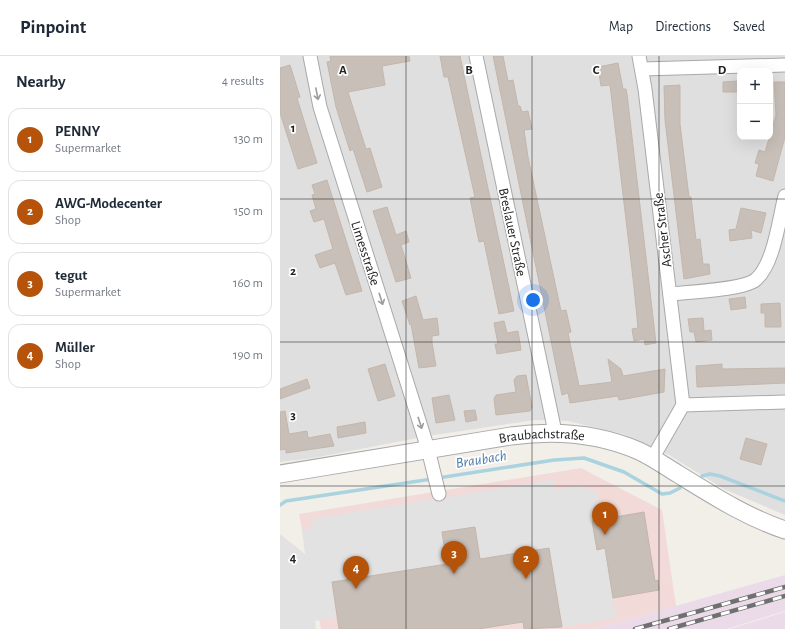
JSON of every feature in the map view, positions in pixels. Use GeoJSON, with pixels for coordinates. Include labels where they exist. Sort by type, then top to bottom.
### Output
{"type":"FeatureCollection","features":[{"type":"Feature","properties":{"kind":"street","name":"Limesstraße"},"geometry":{"type":"LineString","coordinates":[[310,56],[320,107],[428,449]]}},
{"type":"Feature","properties":{"kind":"street","name":"Breslauer Straße"},"geometry":{"type":"LineString","coordinates":[[476,56],[555,432]]}},
{"type":"Feature","properties":{"kind":"street","name":"Ascher Straße"},"geometry":{"type":"LineString","coordinates":[[639,56],[642,69],[683,405]]}},
{"type":"Feature","properties":{"kind":"street"},"geometry":{"type":"LineString","coordinates":[[642,69],[785,65]]}},
{"type":"Feature","properties":{"kind":"street"},"geometry":{"type":"LineString","coordinates":[[670,294],[745,285],[760,276],[769,260],[785,196]]}},
{"type":"Feature","properties":{"kind":"street"},"geometry":{"type":"LineString","coordinates":[[652,459],[683,405],[785,402]]}},
{"type":"Feature","properties":{"kind":"street","name":"Braubachstraße"},"geometry":{"type":"LineString","coordinates":[[280,474],[517,435],[555,432],[602,439],[624,445],[652,459],[754,519],[785,530]]}},
{"type":"Feature","properties":{"kind":"street"},"geometry":{"type":"LineString","coordinates":[[428,449],[440,494]]}},
{"type":"Feature","properties":{"kind":"shaded area"},"geometry":{"type":"Polygon","coordinates":[[[280,56],[785,56],[785,515],[724,489],[669,455],[623,434],[568,421],[535,420],[428,436],[313,458],[280,462],[280,56]]]}},
{"type":"Feature","properties":{"kind":"shaded area"},"geometry":{"type":"Polygon","coordinates":[[[581,468],[662,510],[676,606],[594,629],[321,629],[299,514],[581,468]]]}},
{"type":"Feature","properties":{"kind":"shaded area"},"geometry":{"type":"Polygon","coordinates":[[[553,480],[555,490],[582,486],[597,493],[601,518],[592,521],[597,549],[605,548],[616,618],[562,627],[549,548],[332,582],[337,617],[315,621],[316,629],[280,629],[280,534],[305,554],[302,530],[312,528],[311,519],[553,480]]]}},
{"type":"Feature","properties":{"kind":"shaded area"},"geometry":{"type":"Polygon","coordinates":[[[785,575],[785,611],[726,629],[594,629],[785,575]]]}},
{"type":"Feature","properties":{"kind":"shaded area"},"geometry":{"type":"Polygon","coordinates":[[[785,612],[785,629],[729,629],[785,612]]]}},
{"type":"Feature","properties":{"kind":"building"},"geometry":{"type":"Polygon","coordinates":[[[330,56],[409,56],[410,61],[382,66],[385,85],[348,92],[366,149],[370,148],[382,187],[367,192],[353,149],[350,151],[336,107],[327,62],[331,61],[330,56]]]}},
{"type":"Feature","properties":{"kind":"building"},"geometry":{"type":"Polygon","coordinates":[[[440,56],[460,56],[514,311],[499,314],[484,241],[479,242],[470,198],[475,197],[448,77],[444,77],[440,56]]]}},
{"type":"Feature","properties":{"kind":"building"},"geometry":{"type":"Polygon","coordinates":[[[493,56],[503,56],[508,81],[513,80],[518,106],[520,106],[522,112],[528,111],[532,129],[524,130],[528,157],[561,311],[566,310],[571,332],[568,333],[579,386],[612,382],[608,359],[621,369],[623,376],[665,369],[664,392],[619,400],[618,396],[570,403],[568,393],[562,395],[493,56]]]}},
{"type":"Feature","properties":{"kind":"building"},"geometry":{"type":"Polygon","coordinates":[[[618,63],[623,89],[626,89],[627,94],[656,343],[645,345],[644,339],[634,341],[632,329],[638,328],[610,85],[601,86],[598,67],[618,63]]]}},
{"type":"Feature","properties":{"kind":"building"},"geometry":{"type":"Polygon","coordinates":[[[290,65],[300,97],[297,98],[317,163],[298,169],[280,113],[280,68],[290,65]]]}},
{"type":"Feature","properties":{"kind":"building"},"geometry":{"type":"Polygon","coordinates":[[[737,81],[737,92],[723,92],[723,82],[737,81]]]}},
{"type":"Feature","properties":{"kind":"building"},"geometry":{"type":"Polygon","coordinates":[[[774,82],[785,82],[785,137],[773,181],[756,176],[759,164],[755,163],[759,150],[765,152],[769,140],[773,140],[773,125],[776,115],[774,82]]]}},
{"type":"Feature","properties":{"kind":"building"},"geometry":{"type":"Polygon","coordinates":[[[680,85],[680,124],[689,197],[691,197],[696,240],[700,239],[703,264],[709,264],[710,274],[684,279],[665,120],[664,86],[680,85]]]}},
{"type":"Feature","properties":{"kind":"building"},"geometry":{"type":"Polygon","coordinates":[[[327,180],[362,291],[346,295],[335,263],[320,268],[315,255],[333,249],[324,219],[314,222],[310,211],[316,209],[312,195],[315,194],[312,185],[327,180]]]}},
{"type":"Feature","properties":{"kind":"building"},"geometry":{"type":"Polygon","coordinates":[[[387,207],[396,235],[406,231],[409,242],[401,245],[411,278],[396,282],[373,211],[387,207]]]}},
{"type":"Feature","properties":{"kind":"building"},"geometry":{"type":"Polygon","coordinates":[[[741,208],[766,213],[761,233],[751,230],[752,238],[730,241],[729,230],[736,229],[741,208]]]}},
{"type":"Feature","properties":{"kind":"building"},"geometry":{"type":"Polygon","coordinates":[[[416,296],[423,320],[437,318],[439,335],[432,336],[436,366],[419,368],[411,324],[410,325],[402,301],[416,296]]]}},
{"type":"Feature","properties":{"kind":"building"},"geometry":{"type":"Polygon","coordinates":[[[745,297],[746,308],[731,310],[729,299],[745,297]]]}},
{"type":"Feature","properties":{"kind":"building"},"geometry":{"type":"Polygon","coordinates":[[[780,303],[781,327],[765,327],[765,313],[761,313],[761,304],[780,303]]]}},
{"type":"Feature","properties":{"kind":"building"},"geometry":{"type":"Polygon","coordinates":[[[703,318],[704,331],[711,330],[712,340],[696,342],[694,332],[690,332],[688,319],[703,318]]]}},
{"type":"Feature","properties":{"kind":"building"},"geometry":{"type":"Polygon","coordinates":[[[504,321],[507,333],[518,331],[521,350],[497,354],[495,344],[498,344],[494,323],[504,321]]]}},
{"type":"Feature","properties":{"kind":"building"},"geometry":{"type":"Polygon","coordinates":[[[385,364],[395,396],[378,401],[368,369],[385,364]]]}},
{"type":"Feature","properties":{"kind":"building"},"geometry":{"type":"Polygon","coordinates":[[[722,364],[722,369],[785,368],[785,383],[697,387],[696,366],[722,364]]]}},
{"type":"Feature","properties":{"kind":"building"},"geometry":{"type":"Polygon","coordinates":[[[526,375],[532,407],[530,411],[496,415],[494,399],[496,395],[516,392],[514,380],[517,376],[526,375]]]}},
{"type":"Feature","properties":{"kind":"building"},"geometry":{"type":"Polygon","coordinates":[[[307,379],[310,388],[280,399],[280,389],[307,379]]]}},
{"type":"Feature","properties":{"kind":"building"},"geometry":{"type":"Polygon","coordinates":[[[449,395],[455,420],[436,423],[432,398],[449,395]]]}},
{"type":"Feature","properties":{"kind":"building"},"geometry":{"type":"Polygon","coordinates":[[[475,410],[477,420],[466,422],[464,411],[475,410]]]}},
{"type":"Feature","properties":{"kind":"building"},"geometry":{"type":"Polygon","coordinates":[[[285,411],[289,434],[307,431],[308,438],[330,434],[334,446],[286,453],[286,449],[280,450],[280,412],[285,411]]]}},
{"type":"Feature","properties":{"kind":"building"},"geometry":{"type":"Polygon","coordinates":[[[365,422],[366,433],[338,438],[337,427],[365,422]]]}},
{"type":"Feature","properties":{"kind":"building"},"geometry":{"type":"Polygon","coordinates":[[[746,438],[767,444],[761,465],[740,459],[746,438]]]}},
{"type":"Feature","properties":{"kind":"building"},"geometry":{"type":"Polygon","coordinates":[[[644,512],[655,581],[658,580],[659,590],[613,598],[605,548],[597,550],[592,521],[644,512]]]}},
{"type":"Feature","properties":{"kind":"building"},"geometry":{"type":"Polygon","coordinates":[[[475,527],[480,559],[549,548],[562,627],[524,629],[523,622],[478,629],[339,629],[332,582],[447,564],[442,532],[475,527]]]}},
{"type":"Feature","properties":{"kind":"waterway","name":"Braubach"},"geometry":{"type":"LineString","coordinates":[[438,478],[554,460],[584,458],[624,472],[662,494],[670,493],[680,488]]}},
{"type":"Feature","properties":{"kind":"waterway","name":"Braubach"},"geometry":{"type":"LineString","coordinates":[[702,476],[710,474],[720,476],[785,501]]}},
{"type":"Feature","properties":{"kind":"waterway","name":"Braubach"},"geometry":{"type":"LineString","coordinates":[[280,505],[286,501],[432,479]]}},
{"type":"Feature","properties":{"kind":"railway"},"geometry":{"type":"LineString","coordinates":[[635,629],[785,587]]}},
{"type":"Feature","properties":{"kind":"railway"},"geometry":{"type":"LineString","coordinates":[[669,629],[785,596]]}},
{"type":"Feature","properties":{"kind":"place","name":"PENNY"},"geometry":{"type":"Point","coordinates":[605,535]}},
{"type":"Feature","properties":{"kind":"place","name":"tegut"},"geometry":{"type":"Point","coordinates":[454,574]}},
{"type":"Feature","properties":{"kind":"place","name":"AWG-Modecenter"},"geometry":{"type":"Point","coordinates":[526,579]}},
{"type":"Feature","properties":{"kind":"place","name":"Müller"},"geometry":{"type":"Point","coordinates":[356,589]}}]}
